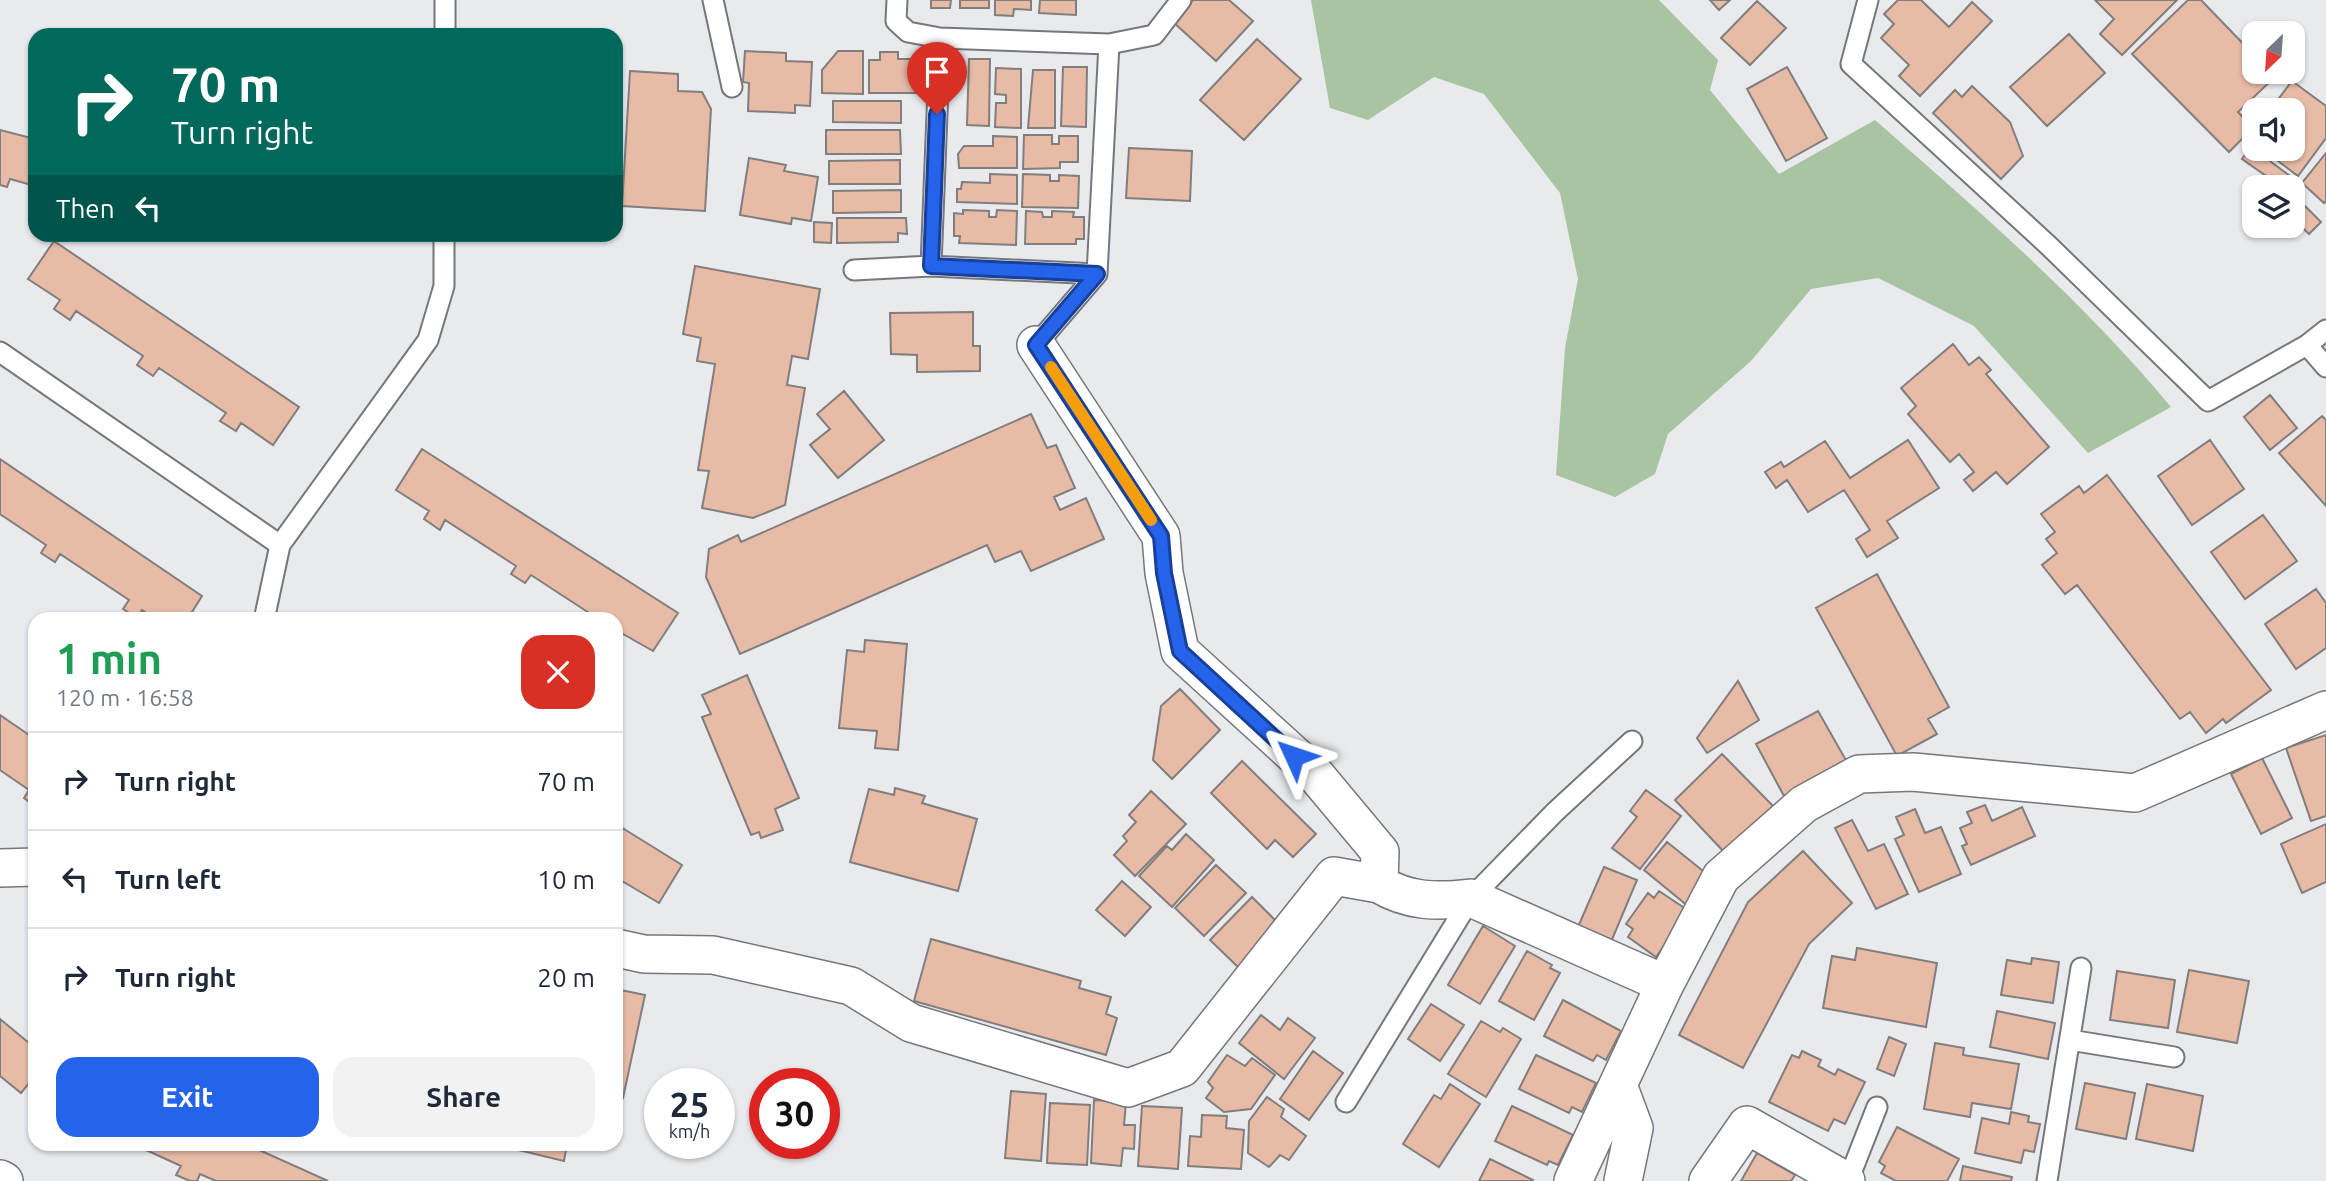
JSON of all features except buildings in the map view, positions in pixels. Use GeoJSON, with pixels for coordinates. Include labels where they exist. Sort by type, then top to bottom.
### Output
{"type":"FeatureCollection","features":[{"type":"Feature","properties":{"kind":"street"},"geometry":{"type":"LineString","coordinates":[[1036,345],[1161,536],[1164,573],[1180,651],[1314,773],[1380,852],[1379,884]]}},
{"type":"Feature","properties":{"kind":"street"},"geometry":{"type":"LineString","coordinates":[[1573,1181],[1665,984],[1721,877],[1804,804],[1859,774],[1913,772],[2135,793],[2326,710]]}},
{"type":"Feature","properties":{"kind":"street"},"geometry":{"type":"LineString","coordinates":[[0,868],[28,867]]}},
{"type":"Feature","properties":{"kind":"street"},"geometry":{"type":"LineString","coordinates":[[623,949],[644,954],[713,955],[851,986],[911,1023],[1128,1088],[1181,1068],[1334,876],[1379,884],[1397,895],[1437,902],[1471,898],[1665,984]]}},
{"type":"Feature","properties":{"kind":"street"},"geometry":{"type":"LineString","coordinates":[[1618,1085],[1634,1128],[1623,1181]]}},
{"type":"Feature","properties":{"kind":"street"},"geometry":{"type":"LineString","coordinates":[[1708,1181],[1747,1125],[1847,1181]]}},
{"type":"Feature","properties":{"kind":"lane"},"geometry":{"type":"LineString","coordinates":[[445,0],[445,28]]}},
{"type":"Feature","properties":{"kind":"lane"},"geometry":{"type":"LineString","coordinates":[[713,0],[732,88]]}},
{"type":"Feature","properties":{"kind":"lane"},"geometry":{"type":"LineString","coordinates":[[897,0],[896,21],[908,32],[940,38],[1109,44],[1154,35],[1181,0]]}},
{"type":"Feature","properties":{"kind":"lane"},"geometry":{"type":"LineString","coordinates":[[1868,0],[1851,64],[2049,246],[2208,401],[2307,345],[2326,330]]}},
{"type":"Feature","properties":{"kind":"lane"},"geometry":{"type":"LineString","coordinates":[[931,266],[940,38]]}},
{"type":"Feature","properties":{"kind":"lane"},"geometry":{"type":"LineString","coordinates":[[1036,345],[1097,274],[1109,44]]}},
{"type":"Feature","properties":{"kind":"lane"},"geometry":{"type":"LineString","coordinates":[[266,612],[280,545],[428,340],[444,286],[444,242]]}},
{"type":"Feature","properties":{"kind":"lane"},"geometry":{"type":"LineString","coordinates":[[854,270],[931,266],[1097,274]]}},
{"type":"Feature","properties":{"kind":"lane"},"geometry":{"type":"LineString","coordinates":[[2307,345],[2326,367]]}},
{"type":"Feature","properties":{"kind":"lane"},"geometry":{"type":"LineString","coordinates":[[0,352],[280,545]]}},
{"type":"Feature","properties":{"kind":"lane"},"geometry":{"type":"LineString","coordinates":[[1346,1102],[1471,898],[1555,812],[1632,741]]}},
{"type":"Feature","properties":{"kind":"lane"},"geometry":{"type":"LineString","coordinates":[[2047,1181],[2081,968]]}},
{"type":"Feature","properties":{"kind":"lane"},"geometry":{"type":"LineString","coordinates":[[2070,1040],[2174,1057]]}},
{"type":"Feature","properties":{"kind":"lane"},"geometry":{"type":"LineString","coordinates":[[1847,1181],[1877,1107]]}},
{"type":"Feature","properties":{"kind":"green space"},"geometry":{"type":"Polygon","coordinates":[[[1311,0],[1659,0],[1718,60],[1710,90],[1779,174],[1875,120],[1991,222],[2066,293],[2171,407],[2088,453],[1974,326],[1878,278],[1811,289],[1751,361],[1668,434],[1655,474],[1615,497],[1556,475],[1565,348],[1578,279],[1560,193],[1484,94],[1434,77],[1368,120],[1330,108],[1311,0]]]}},
{"type":"Feature","properties":{"kind":"slow traffic"},"geometry":{"type":"LineString","coordinates":[[1051,367],[1151,520]]}},
{"type":"Feature","properties":{"kind":"route"},"geometry":{"type":"LineString","coordinates":[[937,114],[931,266],[1097,274],[1036,345],[1161,536],[1164,573],[1180,651],[1294,756]]}}]}
